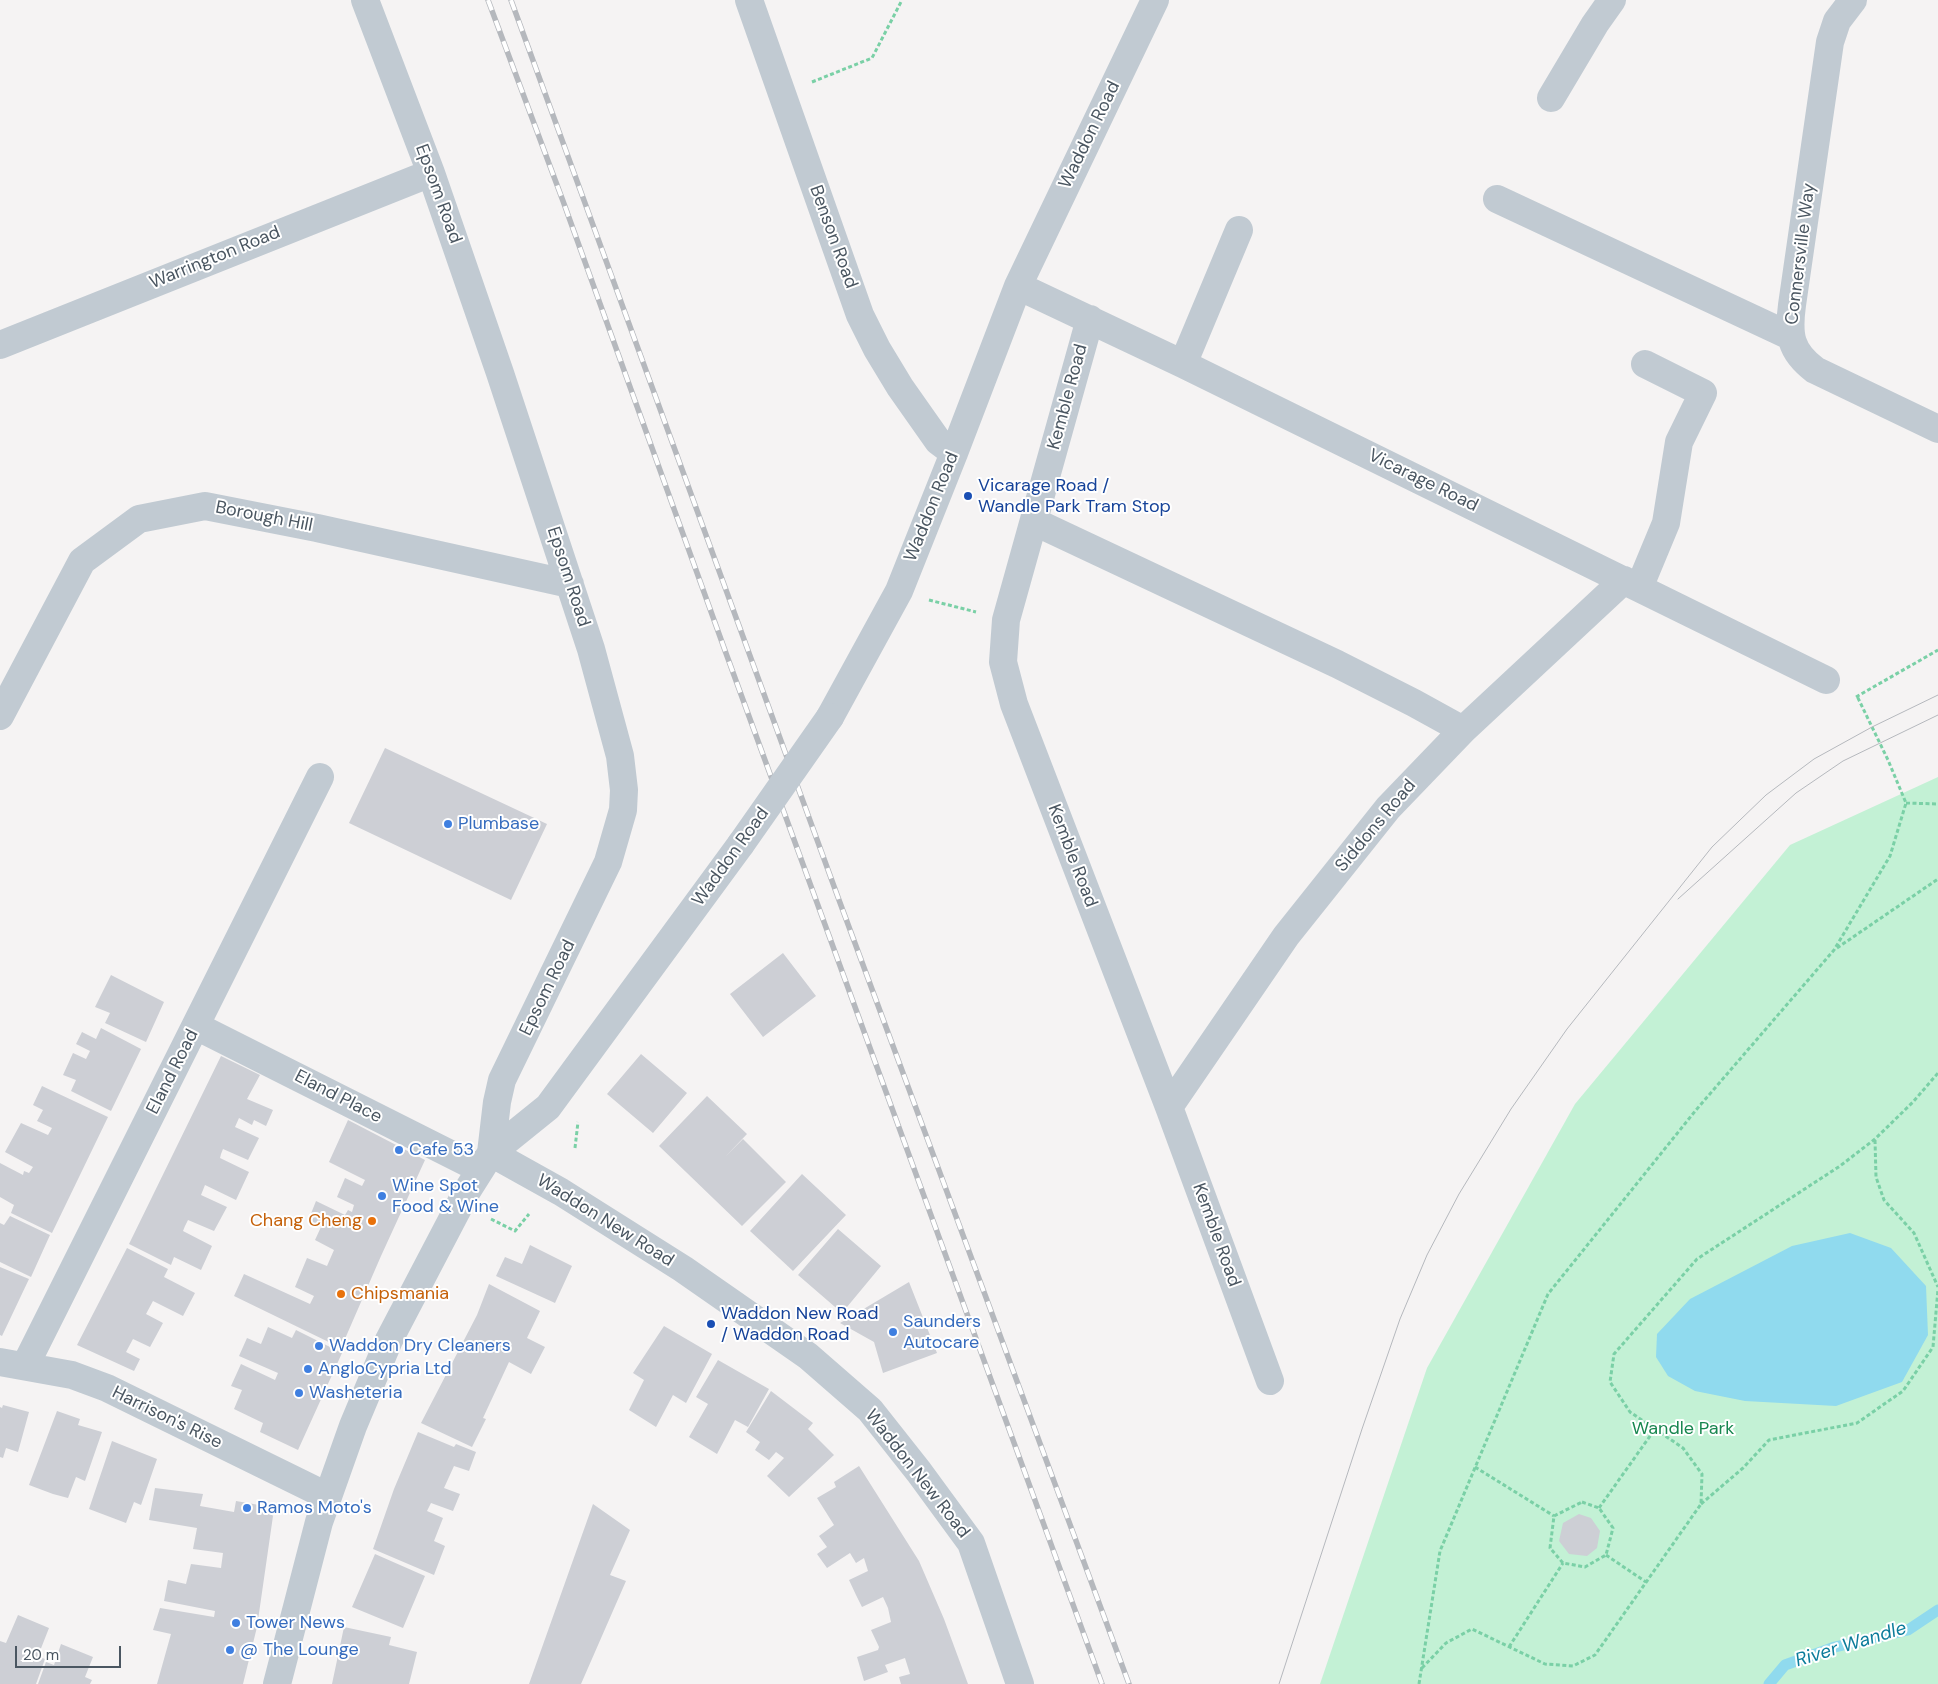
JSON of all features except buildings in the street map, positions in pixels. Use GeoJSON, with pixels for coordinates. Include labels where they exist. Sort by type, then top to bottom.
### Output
{"type":"FeatureCollection","features":[{"type":"Feature","properties":{"kind":"street","name":"Epsom Road"},"geometry":{"type":"LineString","coordinates":[[366,0],[431,173],[500,372],[570,584],[591,649],[620,756],[624,790],[623,810],[608,862],[597,889],[502,1080],[486,1161]]}},
{"type":"Feature","properties":{"kind":"street","name":"Benson Road"},"geometry":{"type":"LineString","coordinates":[[749,0],[864,324],[900,388],[938,441],[954,453]]}},
{"type":"Feature","properties":{"kind":"street","name":"Waddon Road"},"geometry":{"type":"LineString","coordinates":[[277,1684],[316,1531],[327,1496],[353,1426],[389,1340],[437,1246],[486,1161],[548,1107],[741,844],[830,717],[899,591],[1018,286],[1155,0]]}},
{"type":"Feature","properties":{"kind":"street"},"geometry":{"type":"LineString","coordinates":[[1551,98],[1595,24],[1612,0]]}},
{"type":"Feature","properties":{"kind":"street","name":"Connersville Way"},"geometry":{"type":"LineString","coordinates":[[1853,0],[1837,21],[1830,42],[1791,314],[1790,336],[1795,350],[1815,370],[1938,429]]}},
{"type":"Feature","properties":{"kind":"street","name":"Warrington Road"},"geometry":{"type":"LineString","coordinates":[[1,340],[431,173]]}},
{"type":"Feature","properties":{"kind":"street"},"geometry":{"type":"LineString","coordinates":[[1497,199],[1790,336]]}},
{"type":"Feature","properties":{"kind":"street"},"geometry":{"type":"LineString","coordinates":[[1183,364],[1239,230]]}},
{"type":"Feature","properties":{"kind":"street","name":"Vicarage Road"},"geometry":{"type":"LineString","coordinates":[[1018,286],[1183,364],[1826,680]]}},
{"type":"Feature","properties":{"kind":"street","name":"Kemble Road"},"geometry":{"type":"LineString","coordinates":[[1090,319],[1006,620],[1003,662],[1014,704],[1169,1107],[1270,1382]]}},
{"type":"Feature","properties":{"kind":"street"},"geometry":{"type":"LineString","coordinates":[[1632,584],[1666,523],[1679,442],[1703,393],[1645,364]]}},
{"type":"Feature","properties":{"kind":"street","name":"Borough Hill"},"geometry":{"type":"LineString","coordinates":[[0,716],[82,561],[139,519],[205,506],[317,528],[570,584]]}},
{"type":"Feature","properties":{"kind":"street"},"geometry":{"type":"LineString","coordinates":[[1034,522],[1336,664],[1463,730]]}},
{"type":"Feature","properties":{"kind":"street","name":"Siddons Road"},"geometry":{"type":"LineString","coordinates":[[1169,1107],[1286,936],[1388,808],[1463,730],[1632,584]]}},
{"type":"Feature","properties":{"kind":"street","name":"Eland Road"},"geometry":{"type":"LineString","coordinates":[[12,1364],[196,1026],[320,777]]}},
{"type":"Feature","properties":{"kind":"street","name":"Eland Place"},"geometry":{"type":"LineString","coordinates":[[196,1026],[486,1161]]}},
{"type":"Feature","properties":{"kind":"street","name":"Waddon New Road"},"geometry":{"type":"LineString","coordinates":[[486,1161],[561,1192],[683,1269],[808,1356],[870,1410],[919,1472],[971,1543],[1020,1684]]}},
{"type":"Feature","properties":{"kind":"street","name":"Harrison's Rise"},"geometry":{"type":"LineString","coordinates":[[12,1364],[72,1375],[107,1388],[327,1496]]}},
{"type":"Feature","properties":{"kind":"path"},"geometry":{"type":"LineString","coordinates":[[782,94],[872,58],[902,0]]}},
{"type":"Feature","properties":{"kind":"path"},"geometry":{"type":"LineString","coordinates":[[928,600],[978,612]]}},
{"type":"Feature","properties":{"kind":"path"},"geometry":{"type":"LineString","coordinates":[[1419,1684],[1440,1551],[1548,1294],[1696,1110],[1834,950],[1890,856],[1906,803],[1888,760],[1857,696],[1938,650]]}},
{"type":"Feature","properties":{"kind":"path"},"geometry":{"type":"LineString","coordinates":[[1906,803],[1938,804]]}},
{"type":"Feature","properties":{"kind":"path"},"geometry":{"type":"LineString","coordinates":[[1834,950],[1938,879]]}},
{"type":"Feature","properties":{"kind":"path"},"geometry":{"type":"LineString","coordinates":[[1701,1504],[1702,1474],[1682,1448],[1630,1412],[1610,1382],[1614,1354],[1697,1259],[1840,1166],[1875,1139],[1913,1102],[1938,1074]]}},
{"type":"Feature","properties":{"kind":"path"},"geometry":{"type":"LineString","coordinates":[[1422,1668],[1446,1643],[1472,1629],[1545,1664],[1573,1666],[1594,1655],[1701,1504],[1743,1468],[1768,1440],[1857,1423],[1903,1392],[1934,1347],[1938,1288],[1914,1233],[1884,1200],[1876,1177],[1875,1139]]}},
{"type":"Feature","properties":{"kind":"path"},"geometry":{"type":"LineString","coordinates":[[491,1219],[515,1231],[528,1214]]}},
{"type":"Feature","properties":{"kind":"path"},"geometry":{"type":"LineString","coordinates":[[1599,1508],[1655,1429]]}},
{"type":"Feature","properties":{"kind":"path"},"geometry":{"type":"LineString","coordinates":[[1475,1467],[1554,1516]]}},
{"type":"Feature","properties":{"kind":"path"},"geometry":{"type":"LineString","coordinates":[[1582,1502],[1599,1508],[1613,1528],[1606,1555],[1585,1567],[1564,1563],[1550,1548],[1554,1516],[1582,1502]]}},
{"type":"Feature","properties":{"kind":"path"},"geometry":{"type":"LineString","coordinates":[[1606,1555],[1646,1582]]}},
{"type":"Feature","properties":{"kind":"path"},"geometry":{"type":"LineString","coordinates":[[1509,1647],[1564,1563]]}},
{"type":"Feature","properties":{"kind":"green space","name":"Wandle Park"},"geometry":{"type":"Polygon","coordinates":[[[1938,777],[1938,1684],[1320,1684],[1427,1368],[1575,1104],[1790,845],[1938,777]]]}},
{"type":"Feature","properties":{"kind":"water"},"geometry":{"type":"Polygon","coordinates":[[[1850,1233],[1891,1248],[1926,1286],[1928,1335],[1902,1382],[1836,1406],[1745,1401],[1695,1391],[1668,1376],[1656,1357],[1657,1334],[1690,1299],[1792,1246],[1850,1233]]]}},
{"type":"Feature","properties":{"kind":"waterway","name":"River Wandle"},"geometry":{"type":"LineString","coordinates":[[1769,1684],[1785,1665],[1835,1647],[1908,1630],[1938,1610]]}},
{"type":"Feature","properties":{"kind":"tram line"},"geometry":{"type":"LineString","coordinates":[[1279,1684],[1400,1319],[1427,1255],[1459,1194],[1511,1109],[1567,1029],[1712,847],[1766,795],[1814,759],[1872,727],[1938,695]]}},
{"type":"Feature","properties":{"kind":"tram line"},"geometry":{"type":"LineString","coordinates":[[1678,899],[1796,793],[1843,761],[1938,715]]}},
{"type":"Feature","properties":{"kind":"railway"},"geometry":{"type":"LineString","coordinates":[[488,0],[563,201],[1102,1684]]}},
{"type":"Feature","properties":{"kind":"railway"},"geometry":{"type":"LineString","coordinates":[[511,0],[839,900],[1129,1684]]}},
{"type":"Feature","properties":{"kind":"place","name":"Vicarage Road / Wandle Park Tram Stop"},"geometry":{"type":"Point","coordinates":[968,496]}},
{"type":"Feature","properties":{"kind":"place","name":"Plumbase"},"geometry":{"type":"Point","coordinates":[448,824]}},
{"type":"Feature","properties":{"kind":"place","name":"Cafe 53"},"geometry":{"type":"Point","coordinates":[399,1150]}},
{"type":"Feature","properties":{"kind":"place","name":"Wine Spot Food & Wine"},"geometry":{"type":"Point","coordinates":[382,1196]}},
{"type":"Feature","properties":{"kind":"place","name":"Chang Cheng"},"geometry":{"type":"Point","coordinates":[372,1221]}},
{"type":"Feature","properties":{"kind":"place","name":"Chipsmania"},"geometry":{"type":"Point","coordinates":[341,1294]}},
{"type":"Feature","properties":{"kind":"place","name":"Waddon New Road / Waddon Road"},"geometry":{"type":"Point","coordinates":[711,1324]}},
{"type":"Feature","properties":{"kind":"place","name":"Saunders Autocare"},"geometry":{"type":"Point","coordinates":[893,1332]}},
{"type":"Feature","properties":{"kind":"place","name":"Waddon Dry Cleaners"},"geometry":{"type":"Point","coordinates":[319,1346]}},
{"type":"Feature","properties":{"kind":"place","name":"AngloCypria Ltd"},"geometry":{"type":"Point","coordinates":[308,1369]}},
{"type":"Feature","properties":{"kind":"place","name":"Washeteria"},"geometry":{"type":"Point","coordinates":[299,1393]}},
{"type":"Feature","properties":{"kind":"place","name":"Ramos Moto's"},"geometry":{"type":"Point","coordinates":[247,1508]}},
{"type":"Feature","properties":{"kind":"place","name":"Tower News"},"geometry":{"type":"Point","coordinates":[236,1623]}},
{"type":"Feature","properties":{"kind":"place","name":"@ The Lounge"},"geometry":{"type":"Point","coordinates":[230,1650]}}]}
